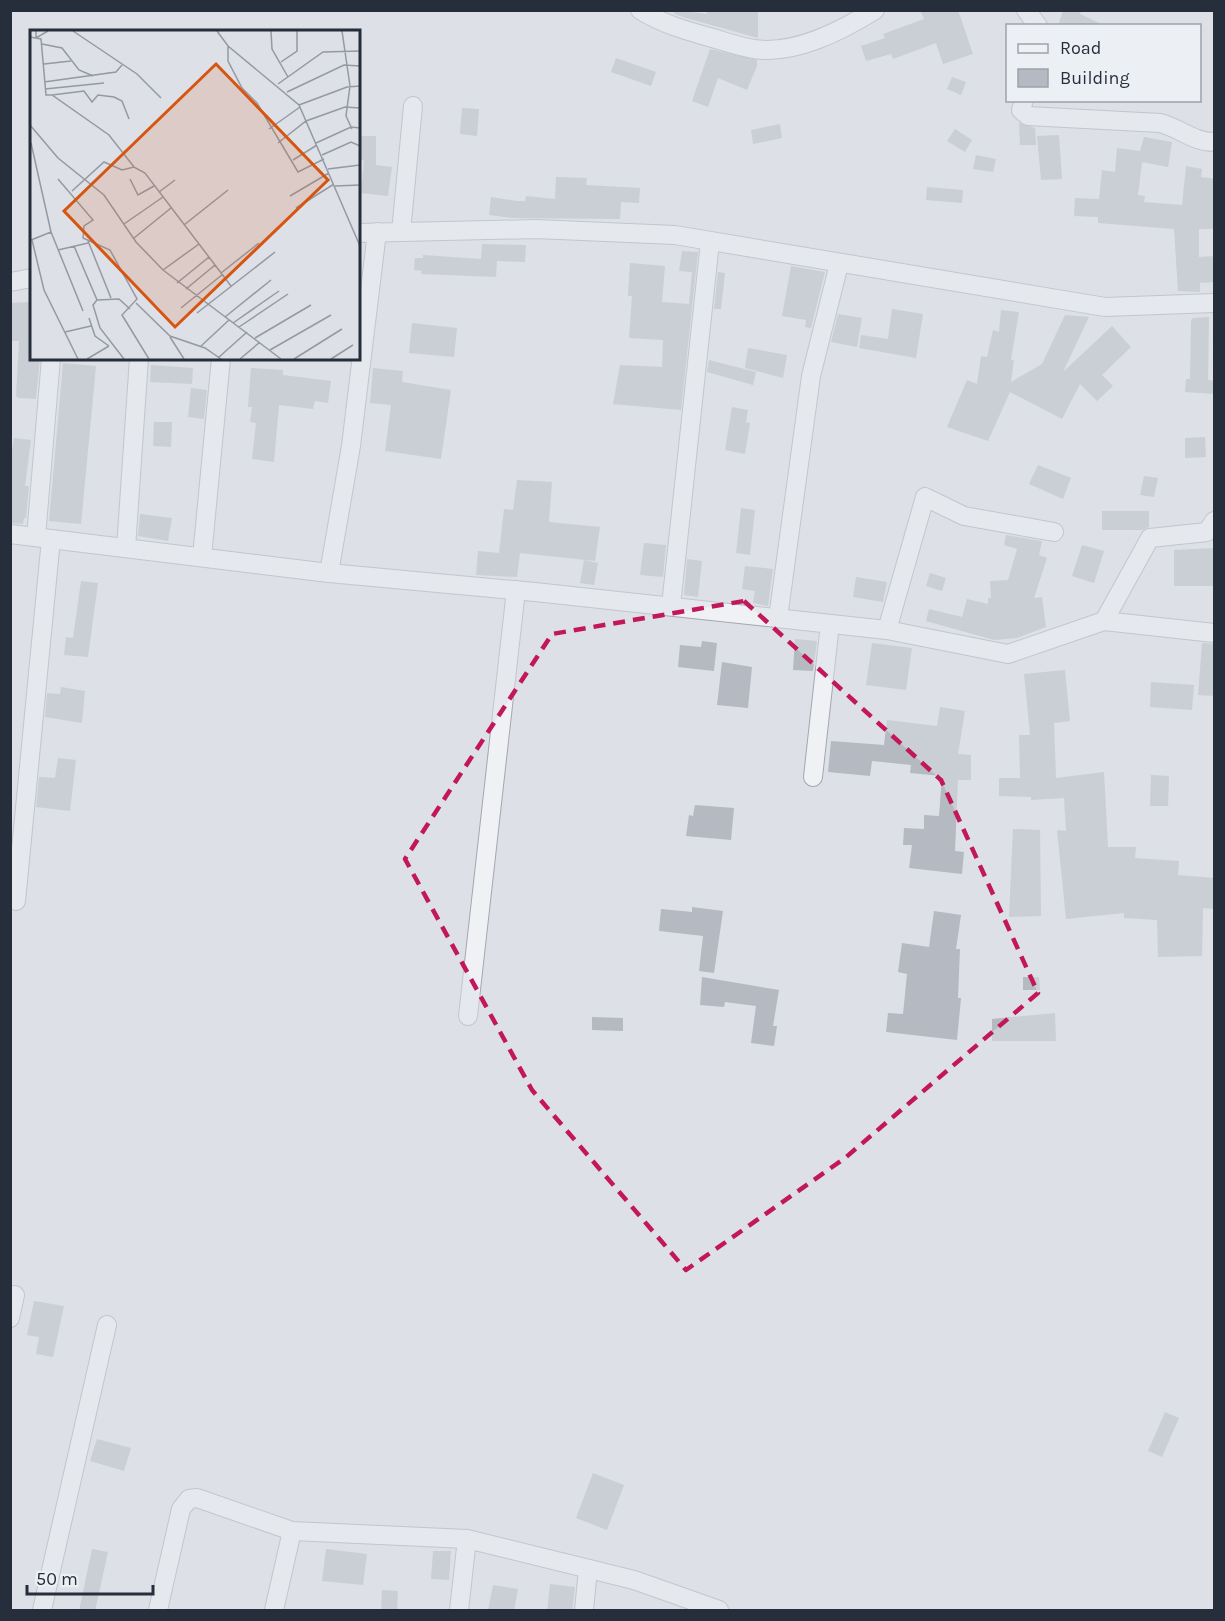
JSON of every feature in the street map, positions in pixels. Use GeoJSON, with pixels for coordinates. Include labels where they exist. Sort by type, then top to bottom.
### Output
{"type":"FeatureCollection","features":[{"type":"Feature","properties":{"kind":"street"},"geometry":{"type":"LineString","coordinates":[[640,10],[665,25],[753,49],[772,50],[816,40],[853,24],[875,10]]}},
{"type":"Feature","properties":{"kind":"street"},"geometry":{"type":"LineString","coordinates":[[1026,10],[1036,24]]}},
{"type":"Feature","properties":{"kind":"street"},"geometry":{"type":"LineString","coordinates":[[1023,102],[1021,110],[1028,116],[1160,123],[1175,127],[1192,138],[1215,142]]}},
{"type":"Feature","properties":{"kind":"street"},"geometry":{"type":"LineString","coordinates":[[401,232],[413,106]]}},
{"type":"Feature","properties":{"kind":"street"},"geometry":{"type":"LineString","coordinates":[[360,233],[536,229],[675,236],[1105,307],[1215,303]]}},
{"type":"Feature","properties":{"kind":"street"},"geometry":{"type":"LineString","coordinates":[[329,573],[351,446],[377,232]]}},
{"type":"Feature","properties":{"kind":"street"},"geometry":{"type":"LineString","coordinates":[[671,606],[711,242]]}},
{"type":"Feature","properties":{"kind":"street"},"geometry":{"type":"LineString","coordinates":[[778,618],[811,376],[839,264]]}},
{"type":"Feature","properties":{"kind":"street"},"geometry":{"type":"LineString","coordinates":[[10,282],[30,278]]}},
{"type":"Feature","properties":{"kind":"street"},"geometry":{"type":"LineString","coordinates":[[16,901],[44,538],[51,360]]}},
{"type":"Feature","properties":{"kind":"street"},"geometry":{"type":"LineString","coordinates":[[126,548],[139,360]]}},
{"type":"Feature","properties":{"kind":"street"},"geometry":{"type":"LineString","coordinates":[[202,557],[221,360]]}},
{"type":"Feature","properties":{"kind":"street"},"geometry":{"type":"LineString","coordinates":[[886,630],[925,497],[964,516],[1054,532]]}},
{"type":"Feature","properties":{"kind":"street"},"geometry":{"type":"LineString","coordinates":[[1104,621],[1150,538],[1207,532],[1215,521]]}},
{"type":"Feature","properties":{"kind":"street"},"geometry":{"type":"LineString","coordinates":[[10,534],[329,573],[516,590],[886,630],[1008,654],[1104,621],[1215,633]]}},
{"type":"Feature","properties":{"kind":"street"},"geometry":{"type":"LineString","coordinates":[[468,1016],[516,590]]}},
{"type":"Feature","properties":{"kind":"street"},"geometry":{"type":"LineString","coordinates":[[813,777],[830,624]]}},
{"type":"Feature","properties":{"kind":"street"},"geometry":{"type":"LineString","coordinates":[[10,1318],[15,1295]]}},
{"type":"Feature","properties":{"kind":"street"},"geometry":{"type":"LineString","coordinates":[[42,1611],[107,1325]]}},
{"type":"Feature","properties":{"kind":"street"},"geometry":{"type":"LineString","coordinates":[[158,1611],[181,1509],[189,1499],[197,1498],[292,1531],[467,1539],[634,1580],[719,1611]]}},
{"type":"Feature","properties":{"kind":"street"},"geometry":{"type":"LineString","coordinates":[[274,1611],[292,1531]]}},
{"type":"Feature","properties":{"kind":"street"},"geometry":{"type":"LineString","coordinates":[[459,1611],[467,1539]]}},
{"type":"Feature","properties":{"kind":"street"},"geometry":{"type":"LineString","coordinates":[[584,1611],[588,1569]]}},
{"type":"Feature","properties":{"kind":"highlighted area"},"geometry":{"type":"Polygon","coordinates":[[[744,601],[941,780],[1038,993],[845,1158],[686,1270],[532,1090],[405,859],[552,634],[744,601]]]}},
{"type":"Feature","properties":{"kind":"building"},"geometry":{"type":"Polygon","coordinates":[[[674,10],[707,14],[707,10],[758,10],[758,38],[674,14],[674,10]]]}},
{"type":"Feature","properties":{"kind":"building"},"geometry":{"type":"Polygon","coordinates":[[[920,10],[958,10],[973,54],[943,64],[936,43],[893,59],[891,54],[866,61],[861,46],[885,38],[883,34],[924,19],[920,10]]]}},
{"type":"Feature","properties":{"kind":"building"},"geometry":{"type":"Polygon","coordinates":[[[1063,10],[1081,10],[1080,14],[1102,24],[1059,24],[1063,10]]]}},
{"type":"Feature","properties":{"kind":"building"},"geometry":{"type":"Polygon","coordinates":[[[710,49],[757,60],[757,66],[747,90],[718,78],[708,107],[692,101],[710,49]]]}},
{"type":"Feature","properties":{"kind":"building"},"geometry":{"type":"Polygon","coordinates":[[[616,58],[656,72],[651,86],[611,72],[616,58]]]}},
{"type":"Feature","properties":{"kind":"building"},"geometry":{"type":"Polygon","coordinates":[[[952,77],[966,82],[961,95],[947,89],[952,77]]]}},
{"type":"Feature","properties":{"kind":"building"},"geometry":{"type":"Polygon","coordinates":[[[462,108],[479,109],[477,136],[460,134],[462,108]]]}},
{"type":"Feature","properties":{"kind":"building"},"geometry":{"type":"Polygon","coordinates":[[[1019,123],[1035,128],[1036,145],[1020,145],[1019,123]]]}},
{"type":"Feature","properties":{"kind":"building"},"geometry":{"type":"Polygon","coordinates":[[[780,124],[782,138],[753,144],[751,130],[780,124]]]}},
{"type":"Feature","properties":{"kind":"building"},"geometry":{"type":"Polygon","coordinates":[[[955,129],[972,140],[965,152],[947,141],[955,129]]]}},
{"type":"Feature","properties":{"kind":"building"},"geometry":{"type":"Polygon","coordinates":[[[1059,135],[1062,179],[1041,180],[1037,136],[1059,135]]]}},
{"type":"Feature","properties":{"kind":"building"},"geometry":{"type":"Polygon","coordinates":[[[360,136],[376,136],[376,165],[392,167],[388,196],[361,193],[364,160],[360,161],[360,136]]]}},
{"type":"Feature","properties":{"kind":"building"},"geometry":{"type":"Polygon","coordinates":[[[1144,137],[1172,142],[1168,167],[1142,162],[1138,195],[1145,196],[1144,202],[1182,205],[1186,166],[1202,169],[1201,177],[1215,179],[1215,229],[1199,229],[1199,257],[1215,256],[1215,282],[1200,283],[1200,292],[1178,291],[1174,229],[1098,223],[1098,217],[1074,216],[1075,198],[1099,199],[1102,170],[1115,172],[1117,148],[1140,151],[1144,137]]]}},
{"type":"Feature","properties":{"kind":"building"},"geometry":{"type":"Polygon","coordinates":[[[976,155],[996,159],[993,172],[973,169],[976,155]]]}},
{"type":"Feature","properties":{"kind":"building"},"geometry":{"type":"Polygon","coordinates":[[[556,177],[587,178],[586,185],[640,188],[639,203],[621,202],[620,219],[513,218],[489,215],[491,197],[517,201],[525,201],[526,196],[555,199],[556,177]]]}},
{"type":"Feature","properties":{"kind":"building"},"geometry":{"type":"Polygon","coordinates":[[[927,187],[963,190],[962,203],[926,200],[927,187]]]}},
{"type":"Feature","properties":{"kind":"building"},"geometry":{"type":"Polygon","coordinates":[[[482,244],[526,245],[525,262],[497,261],[496,277],[421,274],[422,271],[414,270],[415,258],[423,258],[423,255],[481,259],[482,244]]]}},
{"type":"Feature","properties":{"kind":"building"},"geometry":{"type":"Polygon","coordinates":[[[682,251],[698,252],[681,410],[613,404],[620,365],[662,367],[663,340],[629,338],[632,296],[628,296],[630,263],[665,266],[662,302],[689,304],[692,272],[679,271],[682,251]]]}},
{"type":"Feature","properties":{"kind":"building"},"geometry":{"type":"Polygon","coordinates":[[[791,266],[825,272],[811,328],[805,327],[806,320],[782,316],[791,266]]]}},
{"type":"Feature","properties":{"kind":"building"},"geometry":{"type":"Polygon","coordinates":[[[718,272],[725,273],[721,309],[714,309],[718,272]]]}},
{"type":"Feature","properties":{"kind":"building"},"geometry":{"type":"Polygon","coordinates":[[[30,302],[30,360],[40,360],[36,399],[16,396],[19,341],[10,341],[10,303],[30,302]]]}},
{"type":"Feature","properties":{"kind":"building"},"geometry":{"type":"Polygon","coordinates":[[[892,309],[923,314],[916,358],[859,348],[861,335],[888,339],[892,309]]]}},
{"type":"Feature","properties":{"kind":"building"},"geometry":{"type":"Polygon","coordinates":[[[1001,310],[1019,312],[1011,360],[1014,360],[1011,382],[1042,364],[1065,315],[1089,317],[1063,372],[1112,326],[1131,347],[1102,375],[1113,386],[1097,401],[1080,384],[1062,419],[1010,392],[988,441],[947,427],[967,380],[977,384],[981,356],[987,357],[993,330],[999,332],[1001,310]]]}},
{"type":"Feature","properties":{"kind":"building"},"geometry":{"type":"Polygon","coordinates":[[[838,314],[862,318],[857,347],[831,342],[838,314]]]}},
{"type":"Feature","properties":{"kind":"building"},"geometry":{"type":"Polygon","coordinates":[[[1209,317],[1208,380],[1215,381],[1215,394],[1185,392],[1186,379],[1190,379],[1191,321],[1193,318],[1209,317]]]}},
{"type":"Feature","properties":{"kind":"building"},"geometry":{"type":"Polygon","coordinates":[[[412,323],[457,328],[454,357],[409,353],[412,323]]]}},
{"type":"Feature","properties":{"kind":"building"},"geometry":{"type":"Polygon","coordinates":[[[748,348],[787,355],[783,378],[745,368],[748,348]]]}},
{"type":"Feature","properties":{"kind":"building"},"geometry":{"type":"Polygon","coordinates":[[[709,360],[756,372],[753,385],[707,372],[709,360]]]}},
{"type":"Feature","properties":{"kind":"building"},"geometry":{"type":"Polygon","coordinates":[[[63,363],[96,366],[81,524],[49,521],[63,363]]]}},
{"type":"Feature","properties":{"kind":"building"},"geometry":{"type":"Polygon","coordinates":[[[151,365],[193,368],[192,384],[150,382],[151,365]]]}},
{"type":"Feature","properties":{"kind":"building"},"geometry":{"type":"Polygon","coordinates":[[[251,368],[283,370],[283,375],[331,381],[328,403],[315,401],[313,409],[279,405],[274,462],[252,459],[256,423],[250,422],[252,407],[248,407],[251,368]]]}},
{"type":"Feature","properties":{"kind":"building"},"geometry":{"type":"Polygon","coordinates":[[[373,368],[403,371],[402,382],[451,390],[441,459],[385,451],[391,405],[370,403],[373,368]]]}},
{"type":"Feature","properties":{"kind":"building"},"geometry":{"type":"Polygon","coordinates":[[[191,388],[207,390],[204,419],[188,417],[191,388]]]}},
{"type":"Feature","properties":{"kind":"building"},"geometry":{"type":"Polygon","coordinates":[[[732,407],[748,410],[746,422],[750,423],[745,454],[725,450],[732,407]]]}},
{"type":"Feature","properties":{"kind":"building"},"geometry":{"type":"Polygon","coordinates":[[[154,422],[172,422],[171,447],[153,446],[154,422]]]}},
{"type":"Feature","properties":{"kind":"building"},"geometry":{"type":"Polygon","coordinates":[[[1205,437],[1206,457],[1185,458],[1185,438],[1205,437]]]}},
{"type":"Feature","properties":{"kind":"building"},"geometry":{"type":"Polygon","coordinates":[[[14,438],[31,440],[25,486],[29,486],[26,518],[23,524],[10,523],[10,462],[14,438]]]}},
{"type":"Feature","properties":{"kind":"building"},"geometry":{"type":"Polygon","coordinates":[[[1038,465],[1071,478],[1063,499],[1029,484],[1038,465]]]}},
{"type":"Feature","properties":{"kind":"building"},"geometry":{"type":"Polygon","coordinates":[[[1144,476],[1158,478],[1154,497],[1140,495],[1144,476]]]}},
{"type":"Feature","properties":{"kind":"building"},"geometry":{"type":"Polygon","coordinates":[[[517,480],[552,482],[549,522],[600,527],[595,561],[520,553],[517,577],[476,575],[478,551],[499,553],[504,509],[513,510],[517,480]]]}},
{"type":"Feature","properties":{"kind":"building"},"geometry":{"type":"Polygon","coordinates":[[[741,508],[755,510],[750,555],[736,553],[741,508]]]}},
{"type":"Feature","properties":{"kind":"building"},"geometry":{"type":"Polygon","coordinates":[[[1102,511],[1149,511],[1149,527],[1142,530],[1102,530],[1102,511]]]}},
{"type":"Feature","properties":{"kind":"building"},"geometry":{"type":"Polygon","coordinates":[[[140,514],[172,518],[168,541],[138,536],[140,514]]]}},
{"type":"Feature","properties":{"kind":"building"},"geometry":{"type":"Polygon","coordinates":[[[1006,535],[1042,541],[1039,555],[1047,558],[1034,598],[1042,597],[1046,627],[1017,638],[994,640],[926,621],[929,609],[962,617],[967,599],[988,604],[988,598],[991,598],[990,581],[1008,580],[1017,549],[1004,545],[1006,535]]]}},
{"type":"Feature","properties":{"kind":"building"},"geometry":{"type":"Polygon","coordinates":[[[644,543],[666,545],[663,577],[640,575],[644,543]]]}},
{"type":"Feature","properties":{"kind":"building"},"geometry":{"type":"Polygon","coordinates":[[[1082,545],[1104,551],[1094,583],[1072,576],[1082,545]]]}},
{"type":"Feature","properties":{"kind":"building"},"geometry":{"type":"Polygon","coordinates":[[[1215,548],[1215,586],[1174,586],[1174,550],[1215,548]]]}},
{"type":"Feature","properties":{"kind":"building"},"geometry":{"type":"Polygon","coordinates":[[[687,559],[702,561],[698,597],[684,595],[687,559]]]}},
{"type":"Feature","properties":{"kind":"building"},"geometry":{"type":"Polygon","coordinates":[[[584,560],[598,563],[594,585],[580,583],[584,560]]]}},
{"type":"Feature","properties":{"kind":"building"},"geometry":{"type":"Polygon","coordinates":[[[745,566],[773,569],[768,606],[753,603],[755,591],[742,589],[745,566]]]}},
{"type":"Feature","properties":{"kind":"building"},"geometry":{"type":"Polygon","coordinates":[[[930,573],[946,578],[942,591],[926,586],[930,573]]]}},
{"type":"Feature","properties":{"kind":"building"},"geometry":{"type":"Polygon","coordinates":[[[856,577],[887,582],[883,602],[853,597],[856,577]]]}},
{"type":"Feature","properties":{"kind":"building"},"geometry":{"type":"Polygon","coordinates":[[[81,581],[98,583],[88,657],[64,655],[66,637],[73,638],[81,581]]]}},
{"type":"Feature","properties":{"kind":"building"},"geometry":{"type":"Polygon","coordinates":[[[795,639],[817,641],[813,671],[793,670],[795,639]]]}},
{"type":"Feature","properties":{"kind":"building"},"geometry":{"type":"Polygon","coordinates":[[[702,641],[717,643],[714,671],[678,667],[680,645],[701,647],[702,641]]]}},
{"type":"Feature","properties":{"kind":"building"},"geometry":{"type":"Polygon","coordinates":[[[872,643],[912,648],[906,690],[866,685],[872,643]]]}},
{"type":"Feature","properties":{"kind":"building"},"geometry":{"type":"Polygon","coordinates":[[[1202,643],[1215,644],[1215,696],[1198,695],[1202,643]]]}},
{"type":"Feature","properties":{"kind":"building"},"geometry":{"type":"Polygon","coordinates":[[[722,662],[752,667],[748,708],[717,705],[722,662]]]}},
{"type":"Feature","properties":{"kind":"building"},"geometry":{"type":"Polygon","coordinates":[[[1065,670],[1070,721],[1054,723],[1056,778],[1104,772],[1108,847],[1136,847],[1135,858],[1179,861],[1178,875],[1215,878],[1215,909],[1203,908],[1202,956],[1158,957],[1157,920],[1124,918],[1124,913],[1066,919],[1057,830],[1066,831],[1064,798],[1031,800],[1031,797],[999,796],[999,778],[1020,778],[1019,735],[1030,735],[1024,674],[1065,670]]]}},
{"type":"Feature","properties":{"kind":"building"},"geometry":{"type":"Polygon","coordinates":[[[1151,682],[1194,685],[1192,710],[1150,707],[1151,682]]]}},
{"type":"Feature","properties":{"kind":"building"},"geometry":{"type":"Polygon","coordinates":[[[61,687],[85,691],[82,723],[45,717],[47,693],[60,694],[61,687]]]}},
{"type":"Feature","properties":{"kind":"building"},"geometry":{"type":"Polygon","coordinates":[[[940,707],[965,711],[958,754],[971,755],[971,780],[958,780],[955,851],[964,852],[962,874],[909,868],[912,845],[903,845],[904,828],[924,829],[924,815],[939,816],[942,776],[910,773],[911,765],[872,761],[870,776],[828,772],[831,741],[884,745],[887,720],[937,726],[940,707]]]}},
{"type":"Feature","properties":{"kind":"building"},"geometry":{"type":"Polygon","coordinates":[[[58,758],[76,760],[70,811],[36,807],[39,777],[55,778],[58,758]]]}},
{"type":"Feature","properties":{"kind":"building"},"geometry":{"type":"Polygon","coordinates":[[[1151,775],[1169,776],[1168,806],[1150,806],[1151,775]]]}},
{"type":"Feature","properties":{"kind":"building"},"geometry":{"type":"Polygon","coordinates":[[[695,805],[734,808],[731,840],[686,836],[689,815],[693,816],[695,805]]]}},
{"type":"Feature","properties":{"kind":"building"},"geometry":{"type":"Polygon","coordinates":[[[1013,829],[1040,830],[1041,916],[1009,917],[1013,829]]]}},
{"type":"Feature","properties":{"kind":"building"},"geometry":{"type":"Polygon","coordinates":[[[692,907],[723,911],[714,973],[699,971],[703,936],[659,931],[661,909],[692,912],[692,907]]]}},
{"type":"Feature","properties":{"kind":"building"},"geometry":{"type":"Polygon","coordinates":[[[934,911],[961,915],[956,949],[960,949],[958,998],[961,998],[957,1040],[886,1032],[888,1013],[903,1014],[907,974],[898,972],[902,943],[929,947],[934,911]]]}},
{"type":"Feature","properties":{"kind":"building"},"geometry":{"type":"Polygon","coordinates":[[[702,977],[779,990],[773,1026],[777,1026],[774,1046],[751,1043],[756,1006],[725,1002],[724,1007],[700,1005],[702,977]]]}},
{"type":"Feature","properties":{"kind":"building"},"geometry":{"type":"Polygon","coordinates":[[[1023,977],[1039,977],[1040,990],[1023,990],[1023,977]]]}},
{"type":"Feature","properties":{"kind":"building"},"geometry":{"type":"Polygon","coordinates":[[[1055,1013],[1056,1041],[992,1041],[992,1019],[1055,1013]]]}},
{"type":"Feature","properties":{"kind":"building"},"geometry":{"type":"Polygon","coordinates":[[[592,1017],[623,1018],[623,1031],[592,1030],[592,1017]]]}},
{"type":"Feature","properties":{"kind":"building"},"geometry":{"type":"Polygon","coordinates":[[[34,1301],[64,1306],[53,1357],[36,1354],[39,1337],[27,1335],[34,1301]]]}},
{"type":"Feature","properties":{"kind":"building"},"geometry":{"type":"Polygon","coordinates":[[[1165,1412],[1179,1418],[1162,1457],[1148,1451],[1165,1412]]]}},
{"type":"Feature","properties":{"kind":"building"},"geometry":{"type":"Polygon","coordinates":[[[97,1439],[131,1448],[124,1471],[90,1461],[97,1439]]]}},
{"type":"Feature","properties":{"kind":"building"},"geometry":{"type":"Polygon","coordinates":[[[593,1473],[624,1485],[607,1530],[576,1518],[593,1473]]]}},
{"type":"Feature","properties":{"kind":"building"},"geometry":{"type":"Polygon","coordinates":[[[92,1549],[108,1552],[95,1611],[79,1611],[92,1549]]]}},
{"type":"Feature","properties":{"kind":"building"},"geometry":{"type":"Polygon","coordinates":[[[326,1549],[367,1554],[363,1585],[322,1581],[326,1549]]]}},
{"type":"Feature","properties":{"kind":"building"},"geometry":{"type":"Polygon","coordinates":[[[433,1551],[451,1551],[449,1580],[431,1579],[433,1551]]]}},
{"type":"Feature","properties":{"kind":"building"},"geometry":{"type":"Polygon","coordinates":[[[550,1584],[575,1587],[572,1611],[547,1611],[550,1584]]]}},
{"type":"Feature","properties":{"kind":"building"},"geometry":{"type":"Polygon","coordinates":[[[493,1585],[518,1589],[514,1611],[488,1611],[493,1585]]]}},
{"type":"Feature","properties":{"kind":"building"},"geometry":{"type":"Polygon","coordinates":[[[382,1590],[398,1591],[397,1611],[381,1611],[382,1590]]]}}]}
